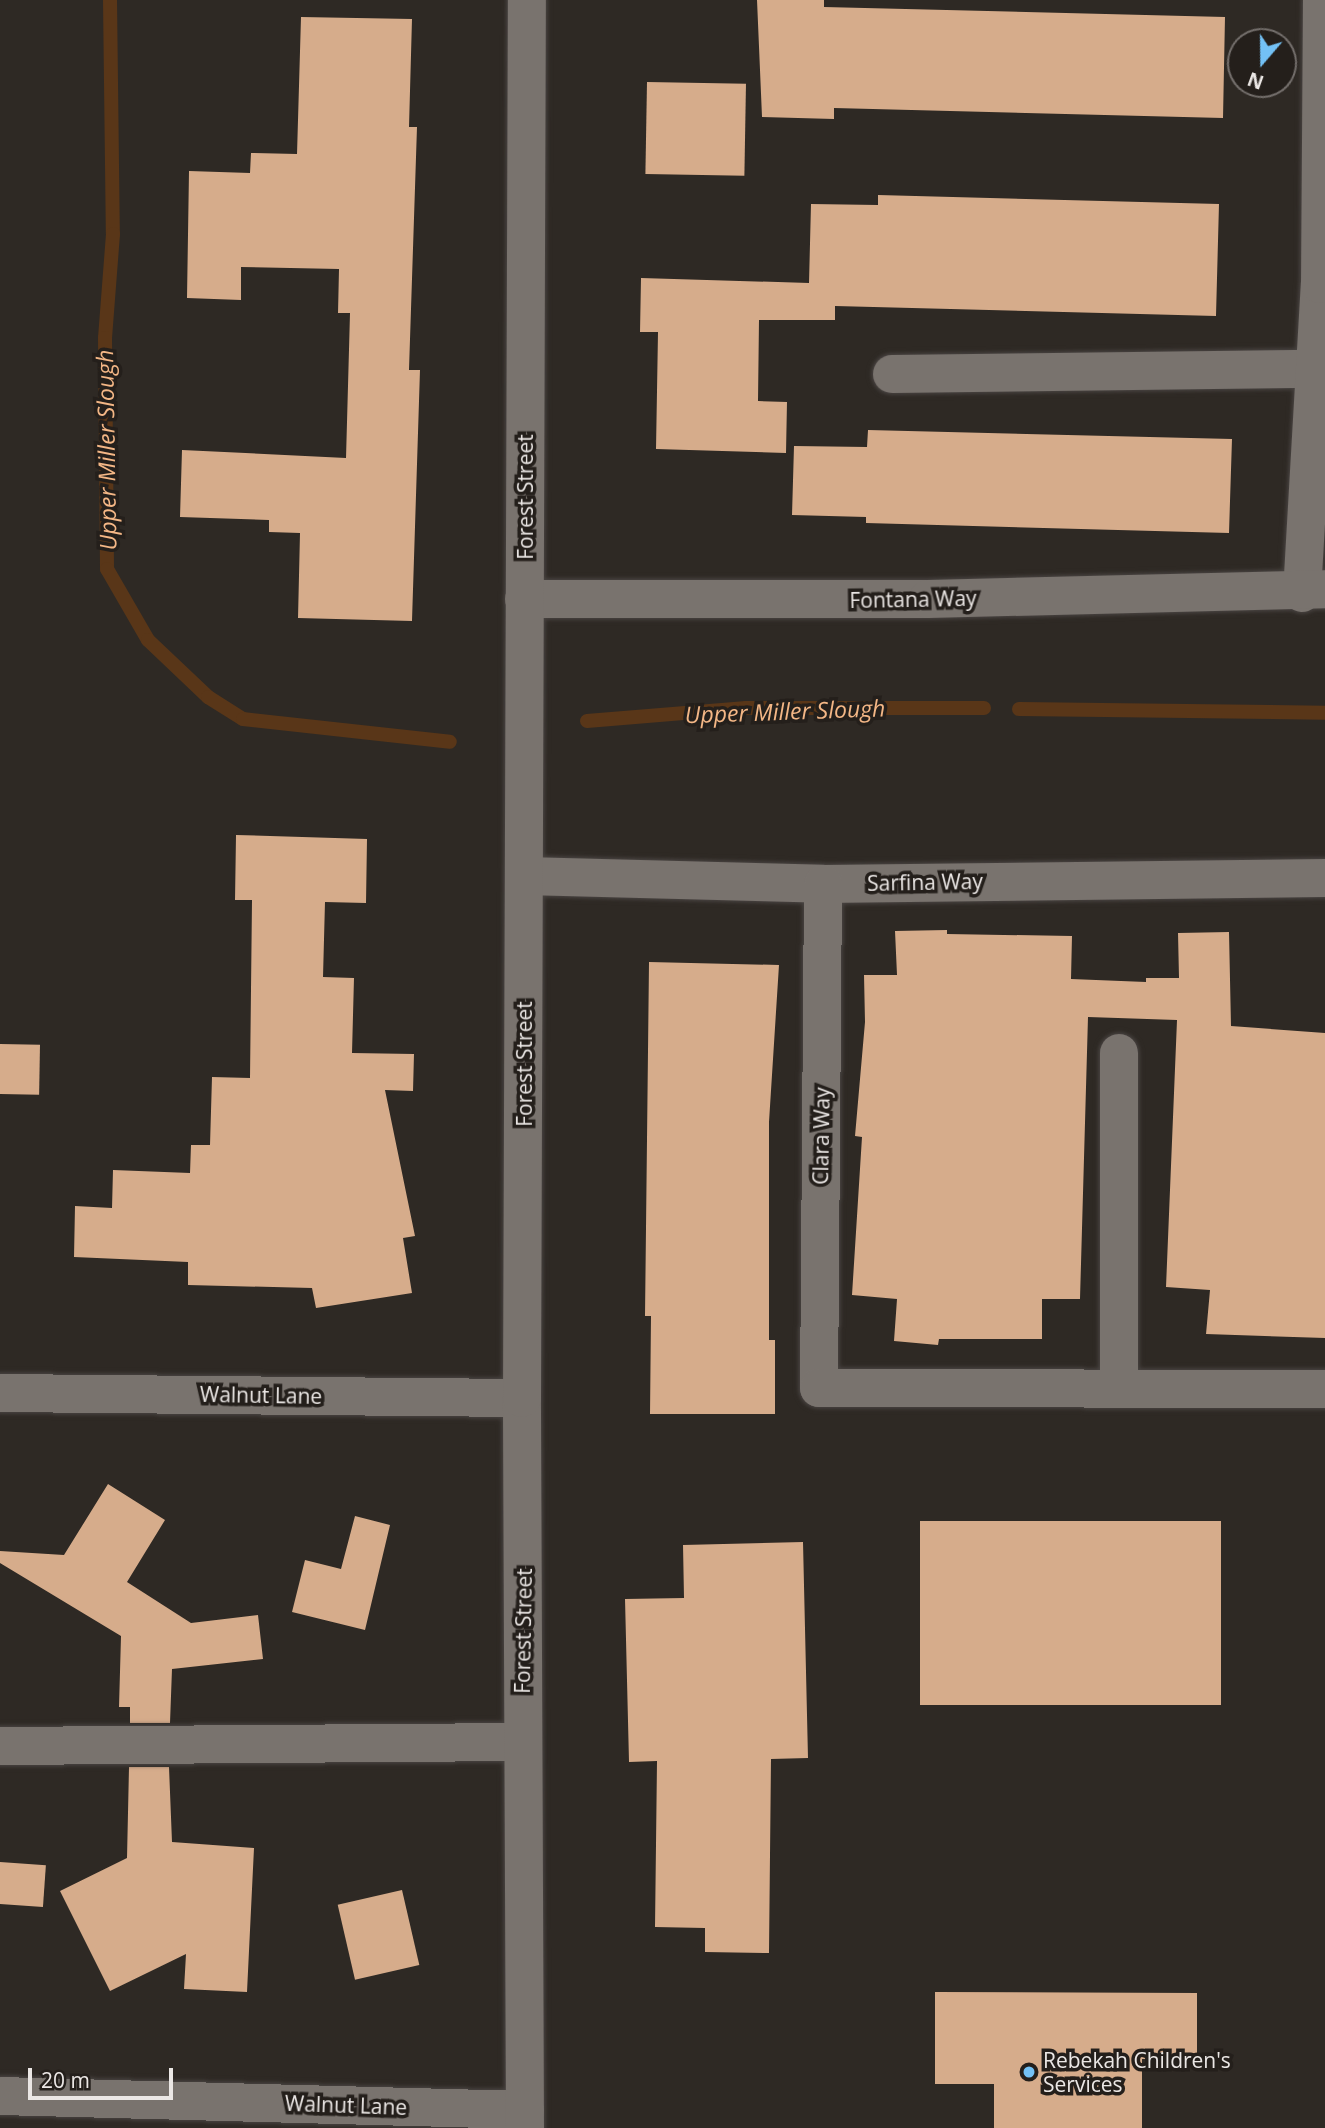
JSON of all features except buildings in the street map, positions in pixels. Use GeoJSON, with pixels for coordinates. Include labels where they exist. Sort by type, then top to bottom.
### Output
{"type":"FeatureCollection","features":[{"type":"Feature","properties":{"kind":"street","name":"Forest Street"},"geometry":{"type":"LineString","coordinates":[[525,2119],[521,1742],[527,0]]}},
{"type":"Feature","properties":{"kind":"street"},"geometry":{"type":"LineString","coordinates":[[1314,591],[1322,0]]}},
{"type":"Feature","properties":{"kind":"street"},"geometry":{"type":"LineString","coordinates":[[892,374],[1315,369]]}},
{"type":"Feature","properties":{"kind":"street","name":"Fontana Way"},"geometry":{"type":"LineString","coordinates":[[524,599],[1314,591]]}},
{"type":"Feature","properties":{"kind":"street","name":"Sarfina Way"},"geometry":{"type":"LineString","coordinates":[[525,876],[824,884],[1325,878]]}},
{"type":"Feature","properties":{"kind":"street","name":"Clara Way"},"geometry":{"type":"LineString","coordinates":[[824,884],[819,1388],[1119,1389]]}},
{"type":"Feature","properties":{"kind":"street"},"geometry":{"type":"LineString","coordinates":[[1119,1053],[1119,1389],[1325,1389]]}},
{"type":"Feature","properties":{"kind":"street","name":"Walnut Lane"},"geometry":{"type":"LineString","coordinates":[[0,1393],[522,1398]]}},
{"type":"Feature","properties":{"kind":"street"},"geometry":{"type":"LineString","coordinates":[[0,1746],[521,1742]]}},
{"type":"Feature","properties":{"kind":"street","name":"Walnut Lane"},"geometry":{"type":"LineString","coordinates":[[0,2096],[525,2119]]}},
{"type":"Feature","properties":{"kind":"waterway","name":"Upper Miller Slough"},"geometry":{"type":"LineString","coordinates":[[110,0],[113,234],[105,338],[107,569],[148,640],[208,697],[243,719],[450,742]]}},
{"type":"Feature","properties":{"kind":"waterway","name":"Upper Miller Slough"},"geometry":{"type":"LineString","coordinates":[[587,721],[746,708],[984,708]]}},
{"type":"Feature","properties":{"kind":"waterway","name":"Upper Miller Slough"},"geometry":{"type":"LineString","coordinates":[[1019,709],[1325,713]]}},
{"type":"Feature","properties":{"kind":"place","name":"Rebekah Children's Services"},"geometry":{"type":"Point","coordinates":[1029,2072]}}]}
